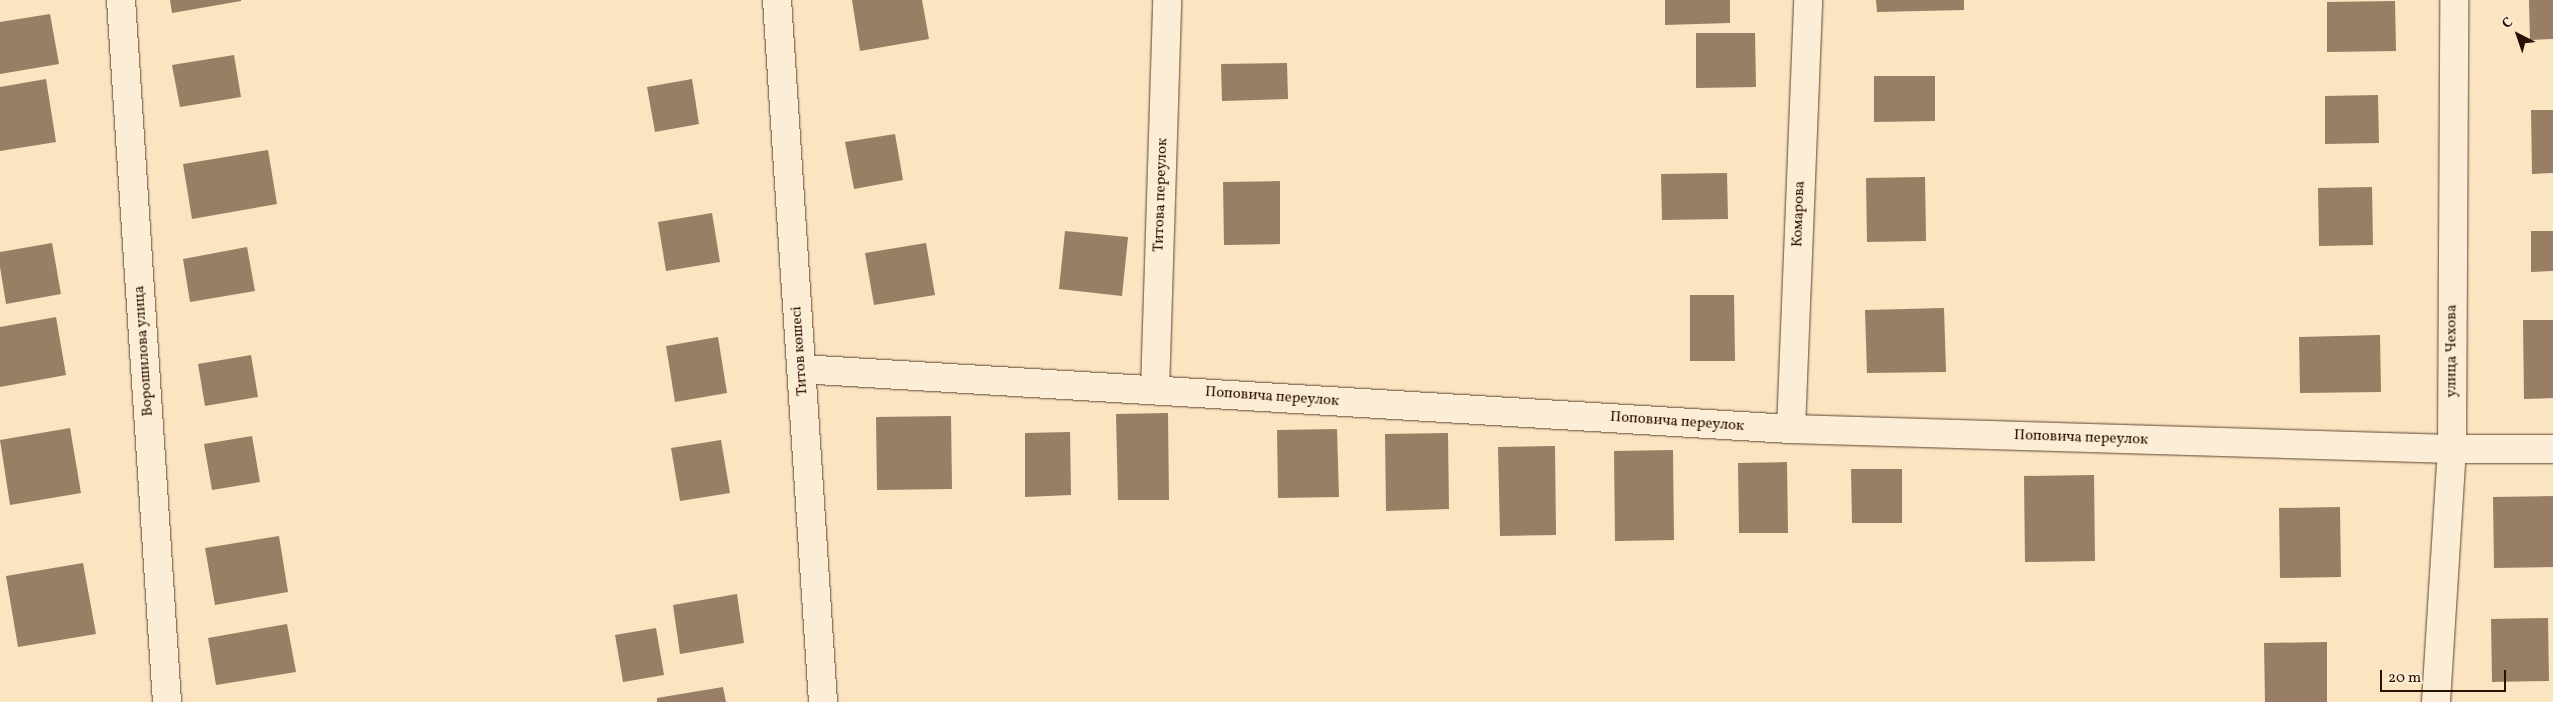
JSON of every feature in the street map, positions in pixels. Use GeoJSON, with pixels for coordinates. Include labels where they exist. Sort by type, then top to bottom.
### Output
{"type":"FeatureCollection","features":[{"type":"Feature","properties":{"kind":"street","name":"Ворошилова улица"},"geometry":{"type":"LineString","coordinates":[[121,0],[167,702]]}},
{"type":"Feature","properties":{"kind":"street","name":"Титов көшесі"},"geometry":{"type":"LineString","coordinates":[[777,0],[823,702]]}},
{"type":"Feature","properties":{"kind":"street","name":"Титова переулок"},"geometry":{"type":"LineString","coordinates":[[1154,390],[1166,0]]}},
{"type":"Feature","properties":{"kind":"street","name":"Комарова"},"geometry":{"type":"LineString","coordinates":[[1791,429],[1808,0]]}},
{"type":"Feature","properties":{"kind":"street","name":"улица Чехова"},"geometry":{"type":"LineString","coordinates":[[2436,702],[2452,449],[2454,0]]}},
{"type":"Feature","properties":{"kind":"street","name":"Поповича переулок"},"geometry":{"type":"LineString","coordinates":[[802,369],[1791,429],[2452,449],[2553,449]]}},
{"type":"Feature","properties":{"kind":"building"},"geometry":{"type":"Polygon","coordinates":[[[170,0],[241,0],[241,1],[172,13],[170,0]]]}},
{"type":"Feature","properties":{"kind":"building"},"geometry":{"type":"Polygon","coordinates":[[[852,0],[922,0],[929,39],[860,51],[852,0]]]}},
{"type":"Feature","properties":{"kind":"building"},"geometry":{"type":"Polygon","coordinates":[[[1665,0],[1730,0],[1730,23],[1665,25],[1665,0]]]}},
{"type":"Feature","properties":{"kind":"building"},"geometry":{"type":"Polygon","coordinates":[[[1876,0],[1964,0],[1964,10],[1877,12],[1876,0]]]}},
{"type":"Feature","properties":{"kind":"building"},"geometry":{"type":"Polygon","coordinates":[[[2529,0],[2553,0],[2553,39],[2530,40],[2529,0]]]}},
{"type":"Feature","properties":{"kind":"building"},"geometry":{"type":"Polygon","coordinates":[[[2395,1],[2396,51],[2327,52],[2327,2],[2395,1]]]}},
{"type":"Feature","properties":{"kind":"building"},"geometry":{"type":"Polygon","coordinates":[[[50,14],[59,64],[0,74],[0,22],[50,14]]]}},
{"type":"Feature","properties":{"kind":"building"},"geometry":{"type":"Polygon","coordinates":[[[1696,33],[1755,33],[1756,87],[1696,88],[1696,33]]]}},
{"type":"Feature","properties":{"kind":"building"},"geometry":{"type":"Polygon","coordinates":[[[234,55],[241,97],[180,107],[172,65],[234,55]]]}},
{"type":"Feature","properties":{"kind":"building"},"geometry":{"type":"Polygon","coordinates":[[[1287,63],[1288,99],[1222,101],[1221,64],[1287,63]]]}},
{"type":"Feature","properties":{"kind":"building"},"geometry":{"type":"Polygon","coordinates":[[[1874,76],[1935,76],[1935,121],[1874,122],[1874,76]]]}},
{"type":"Feature","properties":{"kind":"building"},"geometry":{"type":"Polygon","coordinates":[[[46,79],[56,142],[0,151],[0,87],[46,79]]]}},
{"type":"Feature","properties":{"kind":"building"},"geometry":{"type":"Polygon","coordinates":[[[692,79],[699,124],[655,132],[647,87],[692,79]]]}},
{"type":"Feature","properties":{"kind":"building"},"geometry":{"type":"Polygon","coordinates":[[[2378,95],[2379,143],[2325,144],[2325,96],[2378,95]]]}},
{"type":"Feature","properties":{"kind":"building"},"geometry":{"type":"Polygon","coordinates":[[[2531,110],[2553,110],[2553,173],[2532,174],[2531,110]]]}},
{"type":"Feature","properties":{"kind":"building"},"geometry":{"type":"Polygon","coordinates":[[[895,134],[903,180],[854,189],[845,142],[895,134]]]}},
{"type":"Feature","properties":{"kind":"building"},"geometry":{"type":"Polygon","coordinates":[[[268,150],[277,204],[192,219],[183,164],[268,150]]]}},
{"type":"Feature","properties":{"kind":"building"},"geometry":{"type":"Polygon","coordinates":[[[1727,173],[1728,219],[1662,220],[1661,174],[1727,173]]]}},
{"type":"Feature","properties":{"kind":"building"},"geometry":{"type":"Polygon","coordinates":[[[1925,177],[1926,241],[1867,242],[1866,178],[1925,177]]]}},
{"type":"Feature","properties":{"kind":"building"},"geometry":{"type":"Polygon","coordinates":[[[1280,181],[1280,244],[1224,245],[1223,182],[1280,181]]]}},
{"type":"Feature","properties":{"kind":"building"},"geometry":{"type":"Polygon","coordinates":[[[2372,187],[2373,245],[2319,246],[2318,188],[2372,187]]]}},
{"type":"Feature","properties":{"kind":"building"},"geometry":{"type":"Polygon","coordinates":[[[712,213],[720,262],[666,271],[658,222],[712,213]]]}},
{"type":"Feature","properties":{"kind":"building"},"geometry":{"type":"Polygon","coordinates":[[[1065,231],[1128,237],[1122,296],[1059,289],[1065,231]]]}},
{"type":"Feature","properties":{"kind":"building"},"geometry":{"type":"Polygon","coordinates":[[[2531,231],[2553,231],[2553,271],[2531,272],[2531,231]]]}},
{"type":"Feature","properties":{"kind":"building"},"geometry":{"type":"Polygon","coordinates":[[[52,243],[61,294],[6,304],[0,267],[0,252],[52,243]]]}},
{"type":"Feature","properties":{"kind":"building"},"geometry":{"type":"Polygon","coordinates":[[[926,243],[935,295],[874,305],[865,253],[926,243]]]}},
{"type":"Feature","properties":{"kind":"building"},"geometry":{"type":"Polygon","coordinates":[[[247,247],[255,291],[190,302],[183,259],[247,247]]]}},
{"type":"Feature","properties":{"kind":"building"},"geometry":{"type":"Polygon","coordinates":[[[1690,295],[1734,295],[1735,361],[1690,361],[1690,295]]]}},
{"type":"Feature","properties":{"kind":"building"},"geometry":{"type":"Polygon","coordinates":[[[1944,308],[1946,372],[1867,373],[1865,310],[1944,308]]]}},
{"type":"Feature","properties":{"kind":"building"},"geometry":{"type":"Polygon","coordinates":[[[56,317],[66,375],[0,387],[0,327],[56,317]]]}},
{"type":"Feature","properties":{"kind":"building"},"geometry":{"type":"Polygon","coordinates":[[[2523,320],[2553,320],[2553,398],[2524,399],[2523,320]]]}},
{"type":"Feature","properties":{"kind":"building"},"geometry":{"type":"Polygon","coordinates":[[[2380,335],[2381,392],[2300,393],[2299,337],[2380,335]]]}},
{"type":"Feature","properties":{"kind":"building"},"geometry":{"type":"Polygon","coordinates":[[[718,337],[727,393],[675,402],[666,346],[718,337]]]}},
{"type":"Feature","properties":{"kind":"building"},"geometry":{"type":"Polygon","coordinates":[[[251,355],[258,397],[205,406],[198,364],[251,355]]]}},
{"type":"Feature","properties":{"kind":"building"},"geometry":{"type":"Polygon","coordinates":[[[1168,413],[1169,500],[1118,500],[1116,414],[1168,413]]]}},
{"type":"Feature","properties":{"kind":"building"},"geometry":{"type":"Polygon","coordinates":[[[951,416],[952,489],[877,490],[876,417],[951,416]]]}},
{"type":"Feature","properties":{"kind":"building"},"geometry":{"type":"Polygon","coordinates":[[[70,428],[81,493],[10,505],[0,440],[70,428]]]}},
{"type":"Feature","properties":{"kind":"building"},"geometry":{"type":"Polygon","coordinates":[[[1337,429],[1339,497],[1278,498],[1277,430],[1337,429]]]}},
{"type":"Feature","properties":{"kind":"building"},"geometry":{"type":"Polygon","coordinates":[[[1070,432],[1071,495],[1025,497],[1025,433],[1070,432]]]}},
{"type":"Feature","properties":{"kind":"building"},"geometry":{"type":"Polygon","coordinates":[[[1448,433],[1449,509],[1386,511],[1385,434],[1448,433]]]}},
{"type":"Feature","properties":{"kind":"building"},"geometry":{"type":"Polygon","coordinates":[[[252,436],[260,482],[212,490],[204,444],[252,436]]]}},
{"type":"Feature","properties":{"kind":"building"},"geometry":{"type":"Polygon","coordinates":[[[721,440],[730,493],[680,501],[671,448],[721,440]]]}},
{"type":"Feature","properties":{"kind":"building"},"geometry":{"type":"Polygon","coordinates":[[[1555,446],[1556,535],[1500,536],[1498,447],[1555,446]]]}},
{"type":"Feature","properties":{"kind":"building"},"geometry":{"type":"Polygon","coordinates":[[[1673,450],[1674,540],[1615,541],[1614,451],[1673,450]]]}},
{"type":"Feature","properties":{"kind":"building"},"geometry":{"type":"Polygon","coordinates":[[[1787,462],[1788,533],[1739,533],[1738,463],[1787,462]]]}},
{"type":"Feature","properties":{"kind":"building"},"geometry":{"type":"Polygon","coordinates":[[[1851,469],[1902,469],[1902,523],[1852,523],[1851,469]]]}},
{"type":"Feature","properties":{"kind":"building"},"geometry":{"type":"Polygon","coordinates":[[[2094,475],[2095,561],[2025,562],[2024,476],[2094,475]]]}},
{"type":"Feature","properties":{"kind":"building"},"geometry":{"type":"Polygon","coordinates":[[[2553,496],[2553,567],[2494,568],[2493,497],[2553,496]]]}},
{"type":"Feature","properties":{"kind":"building"},"geometry":{"type":"Polygon","coordinates":[[[2340,507],[2341,577],[2280,578],[2279,508],[2340,507]]]}},
{"type":"Feature","properties":{"kind":"building"},"geometry":{"type":"Polygon","coordinates":[[[279,536],[288,592],[215,605],[205,548],[279,536]]]}},
{"type":"Feature","properties":{"kind":"building"},"geometry":{"type":"Polygon","coordinates":[[[83,563],[96,634],[18,647],[6,576],[83,563]]]}},
{"type":"Feature","properties":{"kind":"building"},"geometry":{"type":"Polygon","coordinates":[[[737,594],[744,643],[680,654],[673,605],[737,594]]]}},
{"type":"Feature","properties":{"kind":"building"},"geometry":{"type":"Polygon","coordinates":[[[2548,618],[2549,681],[2492,682],[2491,619],[2548,618]]]}},
{"type":"Feature","properties":{"kind":"building"},"geometry":{"type":"Polygon","coordinates":[[[287,624],[296,672],[216,685],[208,638],[287,624]]]}},
{"type":"Feature","properties":{"kind":"building"},"geometry":{"type":"Polygon","coordinates":[[[656,628],[664,675],[623,682],[615,635],[656,628]]]}},
{"type":"Feature","properties":{"kind":"building"},"geometry":{"type":"Polygon","coordinates":[[[2327,642],[2327,702],[2265,702],[2264,643],[2327,642]]]}},
{"type":"Feature","properties":{"kind":"building"},"geometry":{"type":"Polygon","coordinates":[[[723,687],[726,702],[657,702],[657,698],[723,687]]]}}]}
